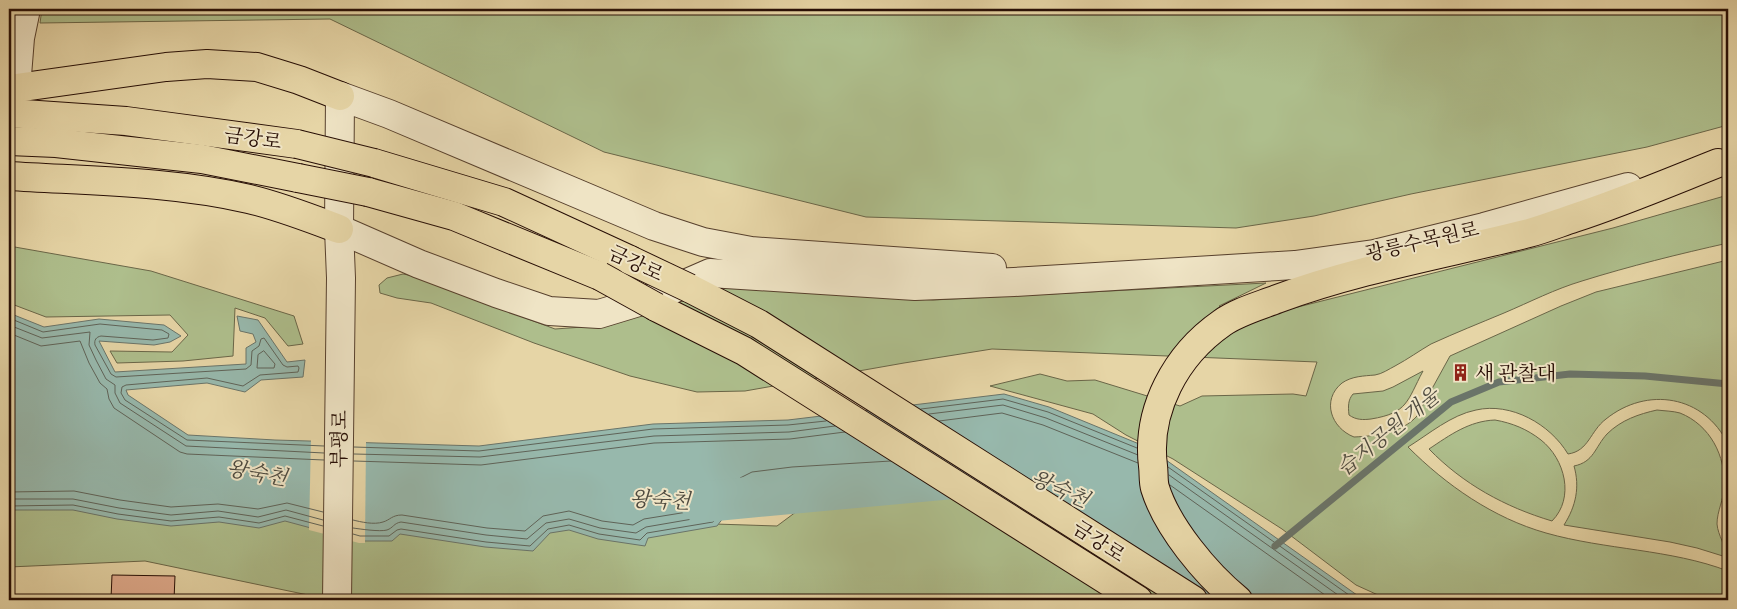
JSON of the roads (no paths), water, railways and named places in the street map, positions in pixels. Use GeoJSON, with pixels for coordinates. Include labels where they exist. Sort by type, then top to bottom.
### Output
{"type":"FeatureCollection","features":[{"type":"Feature","properties":{"kind":"main road"},"geometry":{"type":"LineString","coordinates":[[11,96],[166,67],[207,64],[257,67],[299,80],[340,96]]}},
{"type":"Feature","properties":{"kind":"main road","name":"금강로"},"geometry":{"type":"LineString","coordinates":[[11,96],[126,121],[297,144],[374,163],[504,202],[689,288],[759,324],[1193,600]]}},
{"type":"Feature","properties":{"kind":"main road","name":"금강로"},"geometry":{"type":"LineString","coordinates":[[9,141],[56,143],[202,159],[368,192],[454,216],[600,276],[656,307],[744,351],[1138,600]]}},
{"type":"Feature","properties":{"kind":"main road"},"geometry":{"type":"LineString","coordinates":[[1238,600],[1193,554],[1172,526],[1155,487],[1152,455],[1156,410],[1181,362],[1202,339],[1223,322],[1247,310],[1300,291],[1532,232],[1625,201],[1723,161]]}},
{"type":"Feature","properties":{"kind":"main road"},"geometry":{"type":"LineString","coordinates":[[9,176],[212,191],[251,199],[340,229]]}},
{"type":"Feature","properties":{"kind":"street"},"geometry":{"type":"LineString","coordinates":[[11,96],[26,9]]}},
{"type":"Feature","properties":{"kind":"street"},"geometry":{"type":"LineString","coordinates":[[340,96],[389,114],[654,226],[703,242],[751,250],[1108,276]]}},
{"type":"Feature","properties":{"kind":"street","name":"부평로"},"geometry":{"type":"LineString","coordinates":[[338,600],[341,278],[340,96]]}},
{"type":"Feature","properties":{"kind":"street","name":"광릉수목원로"},"geometry":{"type":"LineString","coordinates":[[1108,276],[1295,265],[1374,254],[1484,227],[1723,161]]}},
{"type":"Feature","properties":{"kind":"street"},"geometry":{"type":"LineString","coordinates":[[340,229],[420,264],[549,311],[600,314],[655,297],[710,274],[915,286],[1108,276]]}},
{"type":"Feature","properties":{"kind":"water"},"geometry":{"type":"Polygon","coordinates":[[[9,313],[44,327],[99,319],[164,325],[181,336],[170,342],[154,345],[99,341],[115,372],[246,364],[246,348],[256,342],[253,334],[240,331],[237,316],[258,320],[287,362],[305,360],[303,377],[261,380],[245,392],[207,383],[126,390],[128,395],[188,435],[275,440],[479,446],[653,424],[788,420],[1004,394],[1049,407],[1149,448],[1364,600],[1188,600],[932,478],[754,490],[761,511],[727,513],[717,526],[648,538],[645,546],[598,539],[569,530],[550,533],[533,551],[485,547],[400,534],[392,541],[359,541],[285,521],[259,528],[219,522],[171,526],[117,519],[73,510],[11,510],[9,513],[9,313]]]}},
{"type":"Feature","properties":{"kind":"waterway","name":"습지공원 개울"},"geometry":{"type":"LineString","coordinates":[[1275,546],[1451,402],[1499,382],[1570,374],[1645,376],[1728,384]]}},
{"type":"Feature","properties":{"kind":"waterway","name":"왕숙천"},"geometry":{"type":"LineString","coordinates":[[700,502],[979,476]]}},
{"type":"Feature","properties":{"kind":"place","name":"새 관찰대"},"geometry":{"type":"Point","coordinates":[1461,373]}}]}
